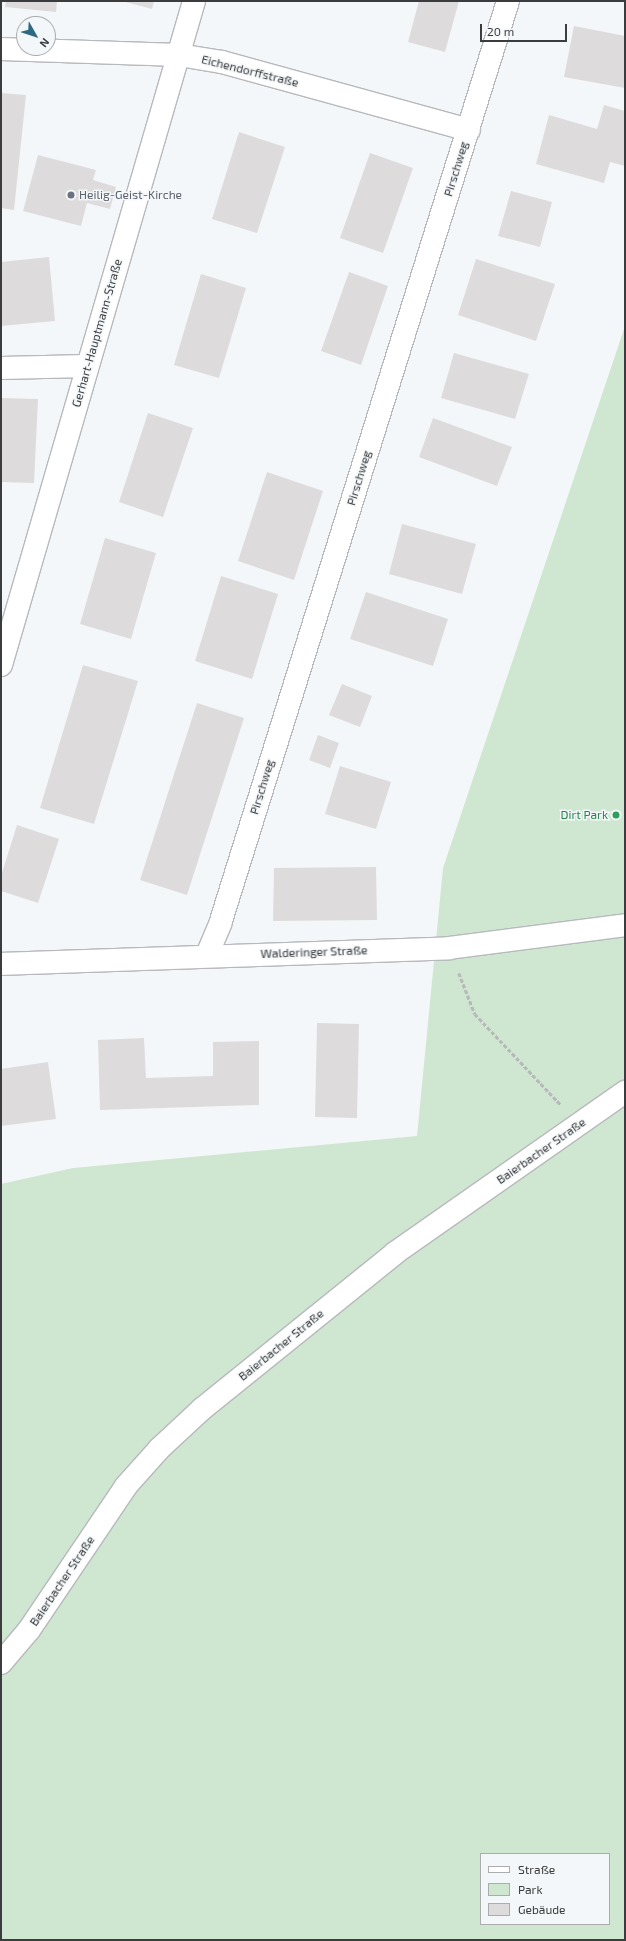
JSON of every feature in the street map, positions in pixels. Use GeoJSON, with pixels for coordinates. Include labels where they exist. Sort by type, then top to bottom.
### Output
{"type":"FeatureCollection","features":[{"type":"Feature","properties":{"kind":"street","name":"Gerhart-Hauptmann-Straße"},"geometry":{"type":"LineString","coordinates":[[1,665],[194,1]]}},
{"type":"Feature","properties":{"kind":"street","name":"Pirschweg"},"geometry":{"type":"LineString","coordinates":[[207,955],[220,924],[508,1]]}},
{"type":"Feature","properties":{"kind":"street","name":"Eichendorffstraße"},"geometry":{"type":"LineString","coordinates":[[1,49],[179,55],[222,62],[469,130]]}},
{"type":"Feature","properties":{"kind":"street"},"geometry":{"type":"LineString","coordinates":[[1,368],[87,366]]}},
{"type":"Feature","properties":{"kind":"street","name":"Walderinger Straße"},"geometry":{"type":"LineString","coordinates":[[1,964],[207,955],[449,948],[625,925]]}},
{"type":"Feature","properties":{"kind":"street","name":"Baierbacher Straße"},"geometry":{"type":"LineString","coordinates":[[1,1663],[30,1630],[126,1486],[160,1448],[202,1409],[395,1253],[625,1092]]}},
{"type":"Feature","properties":{"kind":"path"},"geometry":{"type":"LineString","coordinates":[[449,948],[475,1014],[579,1124]]}},
{"type":"Feature","properties":{"kind":"green space"},"geometry":{"type":"Polygon","coordinates":[[[625,326],[625,1940],[1,1940],[1,1184],[73,1168],[417,1136],[443,868],[625,326]]]}},
{"type":"Feature","properties":{"kind":"building"},"geometry":{"type":"Polygon","coordinates":[[[6,1],[57,1],[56,12],[5,7],[6,1]]]}},
{"type":"Feature","properties":{"kind":"building"},"geometry":{"type":"Polygon","coordinates":[[[122,1],[154,1],[152,9],[122,1]]]}},
{"type":"Feature","properties":{"kind":"building"},"geometry":{"type":"Polygon","coordinates":[[[419,1],[459,1],[445,52],[408,42],[419,1]]]}},
{"type":"Feature","properties":{"kind":"building"},"geometry":{"type":"Polygon","coordinates":[[[574,26],[625,36],[625,88],[564,77],[574,26]]]}},
{"type":"Feature","properties":{"kind":"building"},"geometry":{"type":"Polygon","coordinates":[[[1,93],[26,95],[14,210],[1,208],[1,93]]]}},
{"type":"Feature","properties":{"kind":"building"},"geometry":{"type":"Polygon","coordinates":[[[604,105],[625,111],[625,166],[610,162],[604,183],[536,164],[549,115],[597,129],[604,105]]]}},
{"type":"Feature","properties":{"kind":"building"},"geometry":{"type":"Polygon","coordinates":[[[239,132],[285,147],[257,233],[212,219],[239,132]]]}},
{"type":"Feature","properties":{"kind":"building"},"geometry":{"type":"Polygon","coordinates":[[[370,153],[413,168],[383,253],[340,238],[370,153]]]}},
{"type":"Feature","properties":{"kind":"building","name":"Heilig-Geist-Kirche"},"geometry":{"type":"Polygon","coordinates":[[[38,155],[96,170],[93,180],[116,187],[110,209],[87,203],[81,226],[23,211],[38,155]]]}},
{"type":"Feature","properties":{"kind":"building"},"geometry":{"type":"Polygon","coordinates":[[[511,191],[552,202],[540,247],[498,236],[511,191]]]}},
{"type":"Feature","properties":{"kind":"building"},"geometry":{"type":"Polygon","coordinates":[[[49,257],[55,321],[1,326],[1,262],[49,257]]]}},
{"type":"Feature","properties":{"kind":"building"},"geometry":{"type":"Polygon","coordinates":[[[476,259],[555,284],[536,341],[458,315],[476,259]]]}},
{"type":"Feature","properties":{"kind":"building"},"geometry":{"type":"Polygon","coordinates":[[[349,272],[388,286],[361,365],[321,351],[349,272]]]}},
{"type":"Feature","properties":{"kind":"building"},"geometry":{"type":"Polygon","coordinates":[[[201,274],[246,288],[219,378],[174,365],[201,274]]]}},
{"type":"Feature","properties":{"kind":"building"},"geometry":{"type":"Polygon","coordinates":[[[454,353],[529,374],[515,419],[441,398],[454,353]]]}},
{"type":"Feature","properties":{"kind":"building"},"geometry":{"type":"Polygon","coordinates":[[[1,398],[38,399],[34,483],[1,482],[1,398]]]}},
{"type":"Feature","properties":{"kind":"building"},"geometry":{"type":"Polygon","coordinates":[[[148,413],[193,428],[163,517],[119,502],[148,413]]]}},
{"type":"Feature","properties":{"kind":"building"},"geometry":{"type":"Polygon","coordinates":[[[433,418],[512,447],[497,486],[419,457],[433,418]]]}},
{"type":"Feature","properties":{"kind":"building"},"geometry":{"type":"Polygon","coordinates":[[[267,472],[323,491],[294,580],[238,561],[267,472]]]}},
{"type":"Feature","properties":{"kind":"building"},"geometry":{"type":"Polygon","coordinates":[[[402,524],[476,544],[462,594],[389,574],[402,524]]]}},
{"type":"Feature","properties":{"kind":"building"},"geometry":{"type":"Polygon","coordinates":[[[105,538],[156,553],[131,639],[80,624],[105,538]]]}},
{"type":"Feature","properties":{"kind":"building"},"geometry":{"type":"Polygon","coordinates":[[[221,576],[278,594],[252,679],[195,661],[221,576]]]}},
{"type":"Feature","properties":{"kind":"building"},"geometry":{"type":"Polygon","coordinates":[[[366,592],[448,619],[433,666],[350,639],[366,592]]]}},
{"type":"Feature","properties":{"kind":"building"},"geometry":{"type":"Polygon","coordinates":[[[83,665],[138,681],[94,824],[40,808],[83,665]]]}},
{"type":"Feature","properties":{"kind":"building"},"geometry":{"type":"Polygon","coordinates":[[[342,684],[372,696],[360,727],[329,715],[342,684]]]}},
{"type":"Feature","properties":{"kind":"building"},"geometry":{"type":"Polygon","coordinates":[[[197,703],[244,718],[187,895],[140,880],[197,703]]]}},
{"type":"Feature","properties":{"kind":"building"},"geometry":{"type":"Polygon","coordinates":[[[318,735],[339,743],[330,768],[309,760],[318,735]]]}},
{"type":"Feature","properties":{"kind":"building"},"geometry":{"type":"Polygon","coordinates":[[[340,766],[391,782],[376,829],[325,814],[340,766]]]}},
{"type":"Feature","properties":{"kind":"building"},"geometry":{"type":"Polygon","coordinates":[[[17,825],[59,839],[38,903],[1,891],[1,876],[17,825]]]}},
{"type":"Feature","properties":{"kind":"building"},"geometry":{"type":"Polygon","coordinates":[[[376,867],[377,920],[273,921],[274,868],[376,867]]]}},
{"type":"Feature","properties":{"kind":"building"},"geometry":{"type":"Polygon","coordinates":[[[317,1023],[359,1024],[357,1118],[315,1117],[317,1023]]]}},
{"type":"Feature","properties":{"kind":"building"},"geometry":{"type":"Polygon","coordinates":[[[144,1038],[146,1078],[213,1076],[213,1042],[259,1041],[259,1105],[100,1110],[98,1040],[144,1038]]]}},
{"type":"Feature","properties":{"kind":"building"},"geometry":{"type":"Polygon","coordinates":[[[48,1062],[56,1119],[1,1126],[1,1069],[48,1062]]]}},
{"type":"Feature","properties":{"kind":"place","name":"Heilig-Geist-Kirche"},"geometry":{"type":"Point","coordinates":[71,195]}},
{"type":"Feature","properties":{"kind":"place","name":"Dirt Park"},"geometry":{"type":"Point","coordinates":[616,815]}}]}
